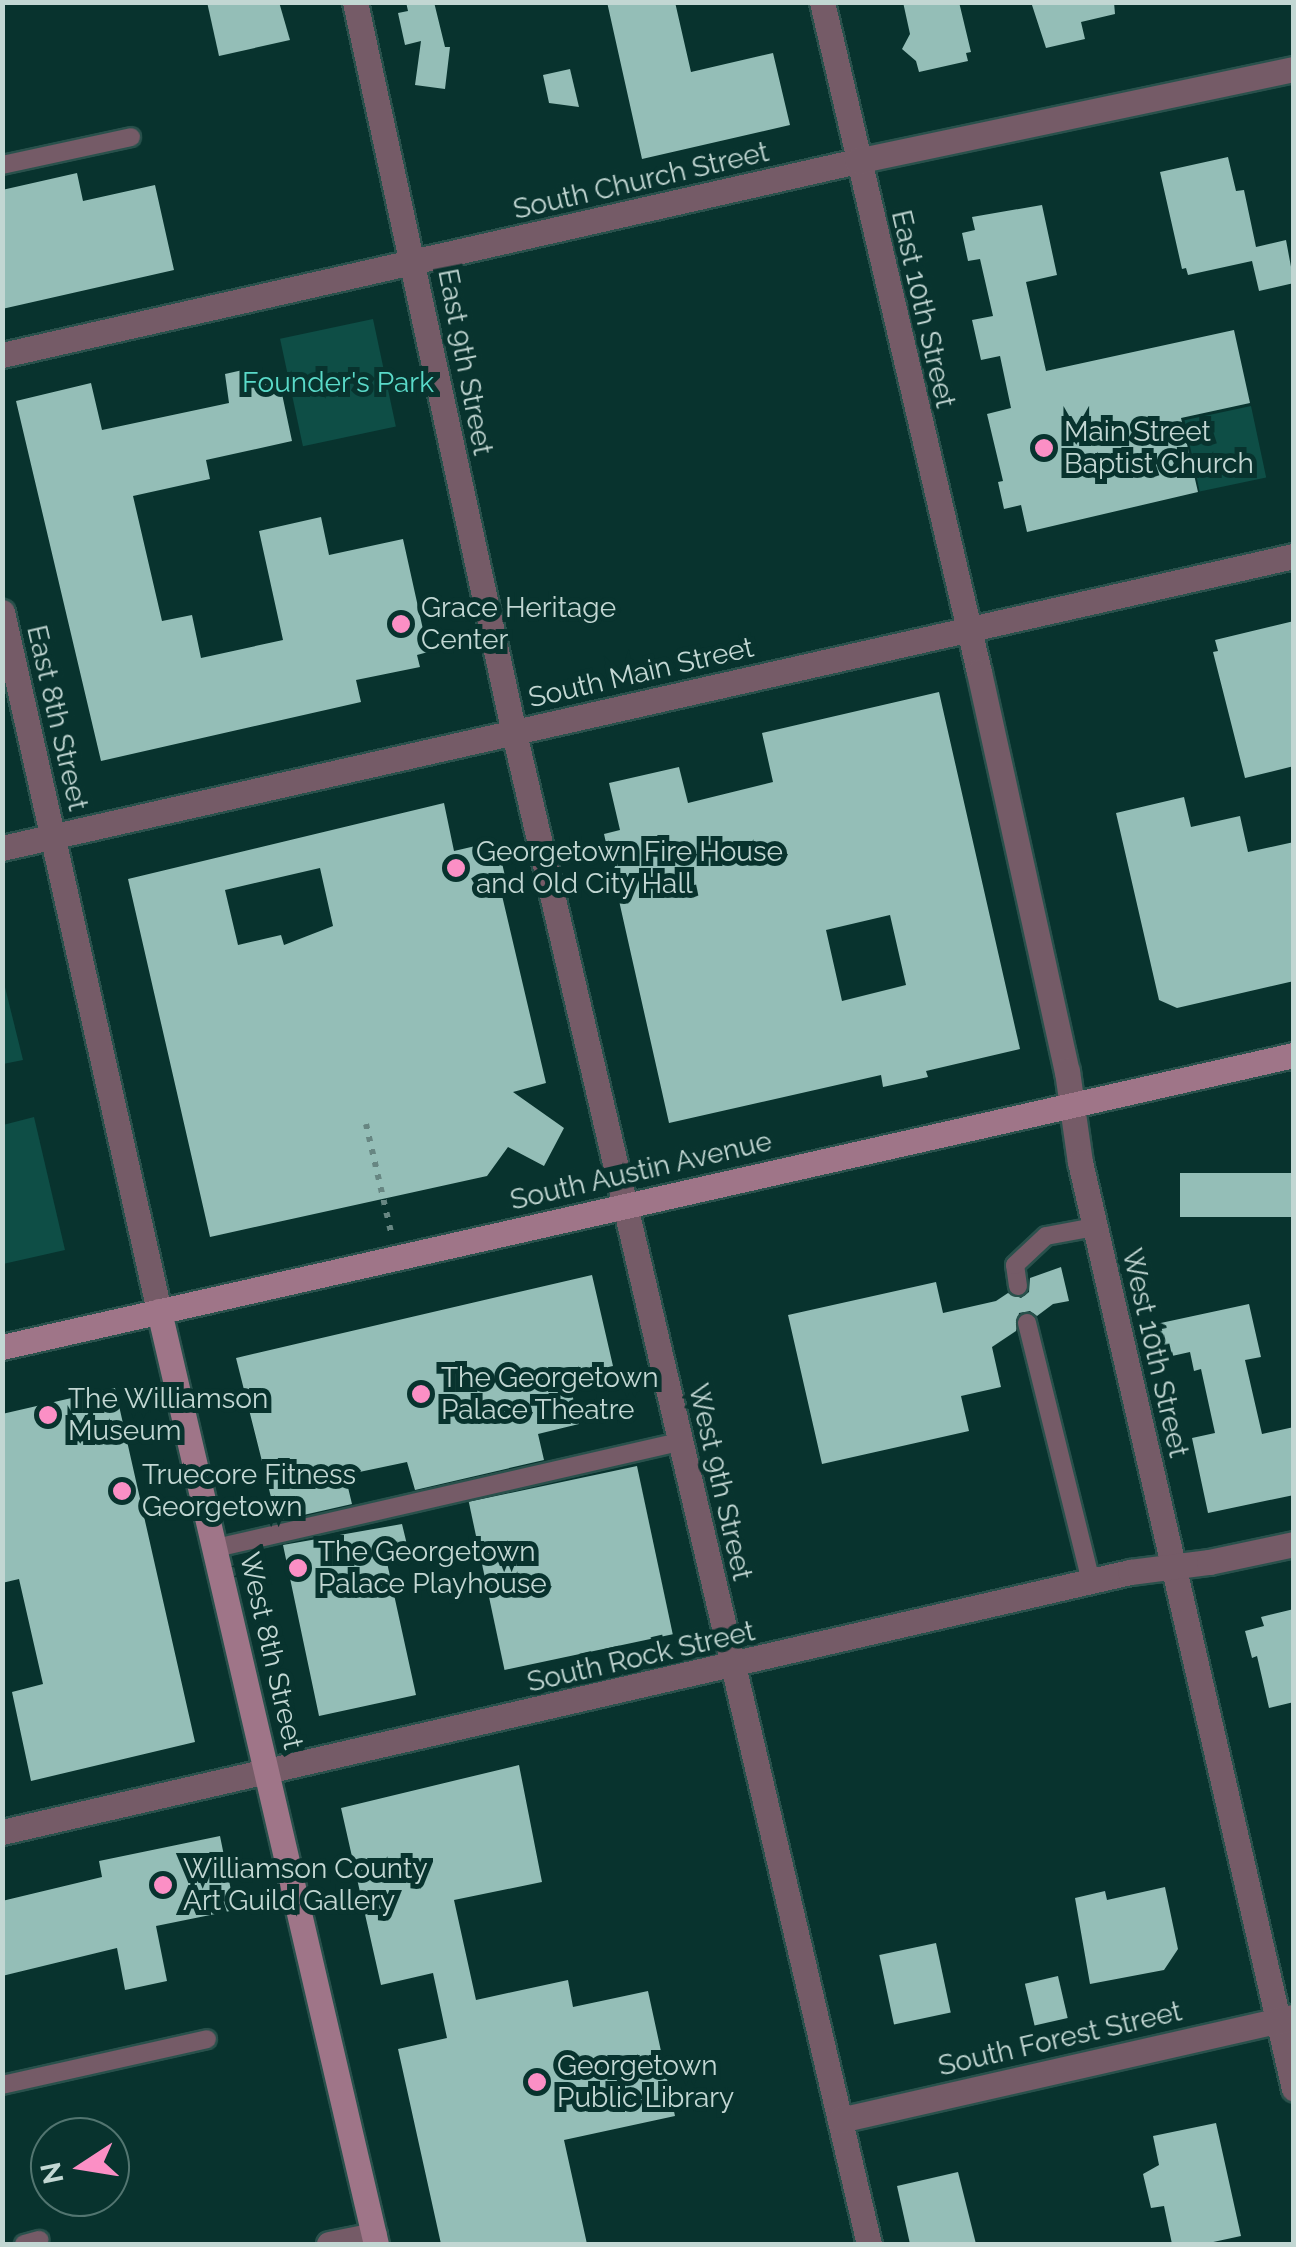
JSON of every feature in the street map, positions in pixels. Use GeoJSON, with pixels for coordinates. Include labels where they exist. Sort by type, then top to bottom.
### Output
{"type":"FeatureCollection","features":[{"type":"Feature","properties":{"kind":"main road","name":"South Austin Avenue"},"geometry":{"type":"LineString","coordinates":[[2,1347],[1294,1054]]}},
{"type":"Feature","properties":{"kind":"main road","name":"West 8th Street"},"geometry":{"type":"LineString","coordinates":[[159,1311],[375,2240]]}},
{"type":"Feature","properties":{"kind":"street","name":"East 9th Street"},"geometry":{"type":"LineString","coordinates":[[355,2],[514,733]]}},
{"type":"Feature","properties":{"kind":"street","name":"East 10th Street"},"geometry":{"type":"LineString","coordinates":[[822,2],[970,629]]}},
{"type":"Feature","properties":{"kind":"street","name":"South Church Street"},"geometry":{"type":"LineString","coordinates":[[2,355],[857,161],[1294,69]]}},
{"type":"Feature","properties":{"kind":"street","name":"South Main Street"},"geometry":{"type":"LineString","coordinates":[[2,848],[1294,556]]}},
{"type":"Feature","properties":{"kind":"street","name":"East 8th Street"},"geometry":{"type":"LineString","coordinates":[[2,612],[53,837]]}},
{"type":"Feature","properties":{"kind":"street","name":"West 10th Street"},"geometry":{"type":"LineString","coordinates":[[970,629],[1073,1105],[1095,1227],[1174,1568],[1286,2019],[1294,2089]]}},
{"type":"Feature","properties":{"kind":"street","name":"West 9th Street"},"geometry":{"type":"LineString","coordinates":[[514,733],[868,2244]]}},
{"type":"Feature","properties":{"kind":"street","name":"West 8th Street"},"geometry":{"type":"LineString","coordinates":[[53,837],[159,1311]]}},
{"type":"Feature","properties":{"kind":"street","name":"South Rock Street"},"geometry":{"type":"LineString","coordinates":[[2,1832],[1090,1582],[1294,1544]]}},
{"type":"Feature","properties":{"kind":"street","name":"South Forest Street"},"geometry":{"type":"LineString","coordinates":[[840,2120],[1286,2019]]}},
{"type":"Feature","properties":{"kind":"street"},"geometry":{"type":"LineString","coordinates":[[329,2244],[375,2240]]}},
{"type":"Feature","properties":{"kind":"lane"},"geometry":{"type":"LineString","coordinates":[[2,165],[131,137]]}},
{"type":"Feature","properties":{"kind":"lane"},"geometry":{"type":"LineString","coordinates":[[1018,1286],[1015,1265],[1046,1236],[1095,1227]]}},
{"type":"Feature","properties":{"kind":"lane"},"geometry":{"type":"LineString","coordinates":[[1027,1323],[1090,1582]]}},
{"type":"Feature","properties":{"kind":"lane"},"geometry":{"type":"LineString","coordinates":[[216,1548],[680,1442]]}},
{"type":"Feature","properties":{"kind":"lane"},"geometry":{"type":"LineString","coordinates":[[2,2085],[207,2039]]}},
{"type":"Feature","properties":{"kind":"path"},"geometry":{"type":"LineString","coordinates":[[366,1124],[396,1258]]}},
{"type":"Feature","properties":{"kind":"green space","name":"Founder's Park"},"geometry":{"type":"Polygon","coordinates":[[[373,319],[396,427],[303,446],[280,339],[373,319]]]}},
{"type":"Feature","properties":{"kind":"green space"},"geometry":{"type":"Polygon","coordinates":[[[1251,406],[1266,477],[1200,492],[1184,420],[1251,406]]]}},
{"type":"Feature","properties":{"kind":"green space"},"geometry":{"type":"Polygon","coordinates":[[[2,975],[23,1060],[3,1064],[2,1064],[2,975]]]}},
{"type":"Feature","properties":{"kind":"green space"},"geometry":{"type":"Polygon","coordinates":[[[34,1117],[65,1250],[3,1264],[3,1125],[34,1117]]]}},
{"type":"Feature","properties":{"kind":"building"},"geometry":{"type":"Polygon","coordinates":[[[207,2],[279,2],[290,40],[219,56],[207,2]]]}},
{"type":"Feature","properties":{"kind":"building"},"geometry":{"type":"Polygon","coordinates":[[[406,2],[434,2],[445,47],[450,47],[445,89],[415,85],[421,41],[405,45],[398,13],[408,11],[406,2]]]}},
{"type":"Feature","properties":{"kind":"building"},"geometry":{"type":"Polygon","coordinates":[[[607,2],[675,2],[691,72],[773,53],[790,125],[642,159],[607,2]]]}},
{"type":"Feature","properties":{"kind":"building"},"geometry":{"type":"Polygon","coordinates":[[[903,2],[959,2],[971,52],[966,53],[968,61],[919,72],[916,61],[902,49],[910,34],[903,2]]]}},
{"type":"Feature","properties":{"kind":"building"},"geometry":{"type":"Polygon","coordinates":[[[1031,2],[1114,2],[1115,14],[1081,22],[1085,39],[1046,48],[1031,2]]]}},
{"type":"Feature","properties":{"kind":"building"},"geometry":{"type":"Polygon","coordinates":[[[570,69],[579,107],[549,103],[543,75],[570,69]]]}},
{"type":"Feature","properties":{"kind":"building"},"geometry":{"type":"Polygon","coordinates":[[[1228,157],[1236,191],[1244,190],[1256,247],[1286,240],[1294,283],[1259,291],[1252,261],[1188,275],[1186,268],[1182,269],[1160,172],[1228,157]]]}},
{"type":"Feature","properties":{"kind":"building"},"geometry":{"type":"Polygon","coordinates":[[[77,173],[83,201],[155,185],[174,270],[2,309],[2,190],[77,173]]]}},
{"type":"Feature","properties":{"kind":"building"},"geometry":{"type":"Polygon","coordinates":[[[1042,205],[1057,275],[1026,282],[1046,371],[1234,330],[1250,403],[1181,418],[1198,492],[1027,532],[1021,505],[1004,509],[998,482],[1003,481],[987,414],[1011,408],[1000,356],[981,360],[972,320],[993,316],[980,259],[968,261],[962,233],[975,230],[972,217],[1042,205]]]}},
{"type":"Feature","properties":{"kind":"building"},"geometry":{"type":"Polygon","coordinates":[[[256,367],[259,379],[278,375],[292,441],[206,460],[210,479],[133,496],[162,621],[192,615],[201,658],[283,640],[259,531],[321,517],[329,555],[403,539],[428,652],[417,655],[420,667],[356,680],[361,702],[101,761],[16,401],[91,383],[102,430],[229,403],[225,374],[256,367]]]}},
{"type":"Feature","properties":{"kind":"building"},"geometry":{"type":"Polygon","coordinates":[[[1294,621],[1294,766],[1245,778],[1213,652],[1218,651],[1215,640],[1294,621]]]}},
{"type":"Feature","properties":{"kind":"building"},"geometry":{"type":"Polygon","coordinates":[[[939,692],[1020,1049],[926,1071],[928,1077],[883,1087],[881,1075],[669,1123],[604,834],[620,830],[609,783],[679,767],[688,803],[773,782],[762,733],[939,692]],[[890,915],[826,930],[842,1001],[906,985],[890,915]]]}},
{"type":"Feature","properties":{"kind":"building"},"geometry":{"type":"Polygon","coordinates":[[[1184,797],[1191,827],[1240,816],[1248,852],[1294,842],[1294,981],[1177,1008],[1159,1000],[1116,813],[1184,797]]]}},
{"type":"Feature","properties":{"kind":"building"},"geometry":{"type":"Polygon","coordinates":[[[444,803],[454,851],[497,841],[507,885],[500,887],[546,1083],[513,1092],[564,1128],[544,1166],[508,1147],[487,1176],[210,1237],[128,879],[444,803]],[[320,868],[225,890],[238,945],[281,935],[284,945],[333,926],[320,868]]]}},
{"type":"Feature","properties":{"kind":"building"},"geometry":{"type":"Polygon","coordinates":[[[1180,1173],[1294,1173],[1294,1217],[1180,1217],[1180,1173]]]}},
{"type":"Feature","properties":{"kind":"building"},"geometry":{"type":"Polygon","coordinates":[[[1061,1267],[1069,1301],[1053,1304],[1037,1316],[1030,1311],[1019,1313],[1016,1331],[992,1347],[1001,1387],[961,1396],[969,1431],[822,1464],[788,1315],[936,1282],[943,1313],[996,1301],[1008,1293],[1021,1298],[1029,1292],[1030,1278],[1061,1267]]]}},
{"type":"Feature","properties":{"kind":"building"},"geometry":{"type":"Polygon","coordinates":[[[592,1275],[613,1366],[568,1376],[579,1424],[538,1434],[544,1460],[415,1490],[407,1462],[345,1475],[352,1504],[277,1521],[236,1358],[592,1275]]]}},
{"type":"Feature","properties":{"kind":"building"},"geometry":{"type":"Polygon","coordinates":[[[1249,1304],[1261,1357],[1245,1360],[1262,1434],[1294,1427],[1294,1495],[1208,1513],[1192,1438],[1215,1433],[1201,1369],[1194,1371],[1190,1352],[1163,1358],[1156,1324],[1249,1304]]]}},
{"type":"Feature","properties":{"kind":"building"},"geometry":{"type":"Polygon","coordinates":[[[115,1388],[195,1742],[31,1781],[12,1692],[43,1684],[19,1579],[2,1583],[2,1414],[115,1388]]]}},
{"type":"Feature","properties":{"kind":"building"},"geometry":{"type":"Polygon","coordinates":[[[637,1466],[673,1634],[505,1670],[469,1502],[637,1466]]]}},
{"type":"Feature","properties":{"kind":"building"},"geometry":{"type":"Polygon","coordinates":[[[402,1524],[409,1553],[386,1558],[416,1695],[319,1716],[283,1545],[402,1524]]]}},
{"type":"Feature","properties":{"kind":"building"},"geometry":{"type":"Polygon","coordinates":[[[1294,1609],[1294,1702],[1269,1708],[1257,1656],[1252,1658],[1245,1631],[1264,1626],[1261,1617],[1294,1609]]]}},
{"type":"Feature","properties":{"kind":"building","name":"Georgetown Public Library"},"geometry":{"type":"Polygon","coordinates":[[[519,1765],[542,1882],[454,1900],[476,2000],[568,1980],[573,2007],[648,1991],[675,2116],[564,2140],[587,2244],[441,2244],[398,2049],[447,2038],[433,1973],[381,1985],[341,1808],[519,1765]]]}},
{"type":"Feature","properties":{"kind":"building"},"geometry":{"type":"Polygon","coordinates":[[[220,1836],[235,1910],[156,1926],[167,1981],[125,1990],[117,1948],[2,1976],[2,1901],[102,1877],[99,1861],[220,1836]]]}},
{"type":"Feature","properties":{"kind":"building"},"geometry":{"type":"Polygon","coordinates":[[[1165,1887],[1178,1949],[1164,1970],[1090,1984],[1075,1898],[1105,1891],[1107,1900],[1165,1887]]]}},
{"type":"Feature","properties":{"kind":"building"},"geometry":{"type":"Polygon","coordinates":[[[936,1943],[951,2012],[894,2025],[879,1955],[936,1943]]]}},
{"type":"Feature","properties":{"kind":"building"},"geometry":{"type":"Polygon","coordinates":[[[1058,1976],[1068,2018],[1035,2026],[1025,1984],[1058,1976]]]}},
{"type":"Feature","properties":{"kind":"building"},"geometry":{"type":"Polygon","coordinates":[[[1216,2123],[1241,2236],[1204,2244],[1172,2244],[1164,2206],[1151,2208],[1143,2174],[1159,2165],[1153,2136],[1216,2123]]]}},
{"type":"Feature","properties":{"kind":"building"},"geometry":{"type":"Polygon","coordinates":[[[958,2172],[976,2244],[910,2244],[897,2186],[958,2172]]]}},
{"type":"Feature","properties":{"kind":"place","name":"Main Street Baptist Church"},"geometry":{"type":"Point","coordinates":[1044,448]}},
{"type":"Feature","properties":{"kind":"place","name":"Grace Heritage Center"},"geometry":{"type":"Point","coordinates":[401,624]}},
{"type":"Feature","properties":{"kind":"place","name":"Georgetown Fire House and Old City Hall"},"geometry":{"type":"Point","coordinates":[456,868]}},
{"type":"Feature","properties":{"kind":"place","name":"The Georgetown Palace Theatre"},"geometry":{"type":"Point","coordinates":[421,1394]}},
{"type":"Feature","properties":{"kind":"place","name":"The Williamson Museum"},"geometry":{"type":"Point","coordinates":[48,1415]}},
{"type":"Feature","properties":{"kind":"place","name":"Truecore Fitness Georgetown"},"geometry":{"type":"Point","coordinates":[122,1491]}},
{"type":"Feature","properties":{"kind":"place","name":"The Georgetown Palace Playhouse"},"geometry":{"type":"Point","coordinates":[298,1568]}},
{"type":"Feature","properties":{"kind":"place","name":"Williamson County Art Guild Gallery"},"geometry":{"type":"Point","coordinates":[163,1885]}},
{"type":"Feature","properties":{"kind":"place","name":"Georgetown Public Library"},"geometry":{"type":"Point","coordinates":[537,2082]}}]}
